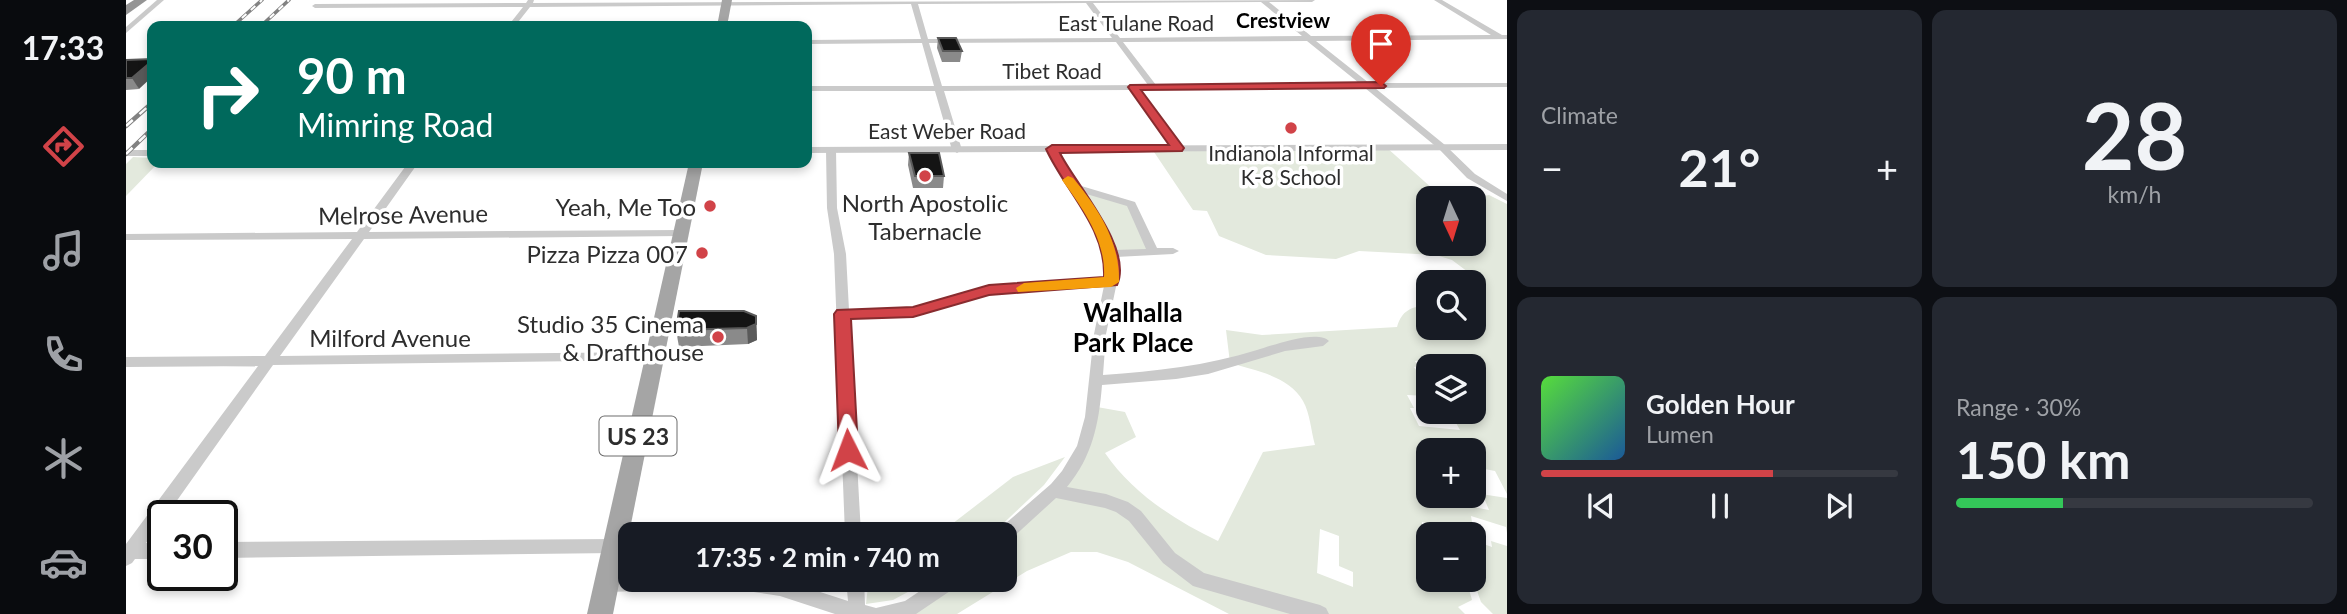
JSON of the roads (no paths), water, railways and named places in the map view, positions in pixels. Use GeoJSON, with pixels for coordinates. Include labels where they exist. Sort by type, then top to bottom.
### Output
{"type":"FeatureCollection","features":[{"type":"Feature","properties":{"kind":"highway"},"geometry":{"type":"LineString","coordinates":[[126,11],[141,0]]}},
{"type":"Feature","properties":{"kind":"main road"},"geometry":{"type":"LineString","coordinates":[[723,21],[727,2]]}},
{"type":"Feature","properties":{"kind":"main road","name":"US 23"},"geometry":{"type":"LineString","coordinates":[[600,614],[695,168]]}},
{"type":"Feature","properties":{"kind":"street"},"geometry":{"type":"LineString","coordinates":[[126,31],[161,0]]}},
{"type":"Feature","properties":{"kind":"street"},"geometry":{"type":"LineString","coordinates":[[1262,0],[1442,147],[1469,174],[1507,198]]}},
{"type":"Feature","properties":{"kind":"street"},"geometry":{"type":"LineString","coordinates":[[316,6],[530,2],[1312,0]]}},
{"type":"Feature","properties":{"kind":"street"},"geometry":{"type":"LineString","coordinates":[[1437,0],[1505,39]]}},
{"type":"Feature","properties":{"kind":"street"},"geometry":{"type":"LineString","coordinates":[[914,1],[957,150]]}},
{"type":"Feature","properties":{"kind":"street"},"geometry":{"type":"LineString","coordinates":[[1087,1],[1154,87]]}},
{"type":"Feature","properties":{"kind":"street"},"geometry":{"type":"LineString","coordinates":[[516,21],[530,2]]}},
{"type":"Feature","properties":{"kind":"street","name":"East Tulane Road"},"geometry":{"type":"LineString","coordinates":[[812,42],[1505,39]]}},
{"type":"Feature","properties":{"kind":"street","name":"Tibet Road"},"geometry":{"type":"LineString","coordinates":[[812,89],[1507,85]]}},
{"type":"Feature","properties":{"kind":"street"},"geometry":{"type":"LineString","coordinates":[[1133,87],[1177,148]]}},
{"type":"Feature","properties":{"kind":"street","name":"East Weber Road"},"geometry":{"type":"LineString","coordinates":[[812,150],[1507,147]]}},
{"type":"Feature","properties":{"kind":"street"},"geometry":{"type":"LineString","coordinates":[[1017,524],[1054,491],[1075,464],[1086,442],[1093,412],[1101,329],[1111,282],[1109,254],[1094,214],[1072,186],[1052,149]]}},
{"type":"Feature","properties":{"kind":"street"},"geometry":{"type":"LineString","coordinates":[[831,150],[832,208],[840,254],[852,522]]}},
{"type":"Feature","properties":{"kind":"street"},"geometry":{"type":"LineString","coordinates":[[126,153],[147,153]]}},
{"type":"Feature","properties":{"kind":"street"},"geometry":{"type":"LineString","coordinates":[[128,553],[409,168]]}},
{"type":"Feature","properties":{"kind":"street"},"geometry":{"type":"LineString","coordinates":[[1072,186],[1131,204],[1153,251]]}},
{"type":"Feature","properties":{"kind":"street","name":"Melrose Avenue"},"geometry":{"type":"LineString","coordinates":[[126,237],[681,233]]}},
{"type":"Feature","properties":{"kind":"street"},"geometry":{"type":"LineString","coordinates":[[1109,254],[1173,251]]}},
{"type":"Feature","properties":{"kind":"street"},"geometry":{"type":"LineString","coordinates":[[842,314],[913,312],[989,290],[1111,282]]}},
{"type":"Feature","properties":{"kind":"street"},"geometry":{"type":"LineString","coordinates":[[1094,381],[1200,370],[1225,365],[1265,351],[1323,341]]}},
{"type":"Feature","properties":{"kind":"street","name":"Milford Avenue"},"geometry":{"type":"LineString","coordinates":[[126,362],[654,357]]}},
{"type":"Feature","properties":{"kind":"street"},"geometry":{"type":"LineString","coordinates":[[1054,491],[1107,501],[1122,507],[1144,526],[1169,558],[1199,580],[1320,614]]}},
{"type":"Feature","properties":{"kind":"street"},"geometry":{"type":"LineString","coordinates":[[238,550],[615,546]]}},
{"type":"Feature","properties":{"kind":"street"},"geometry":{"type":"LineString","coordinates":[[128,553],[147,552]]}},
{"type":"Feature","properties":{"kind":"street"},"geometry":{"type":"LineString","coordinates":[[607,584],[729,582],[768,585],[863,613]]}},
{"type":"Feature","properties":{"kind":"street"},"geometry":{"type":"LineString","coordinates":[[858,592],[863,613]]}},
{"type":"Feature","properties":{"kind":"street"},"geometry":{"type":"LineString","coordinates":[[882,614],[908,609],[934,592]]}},
{"type":"Feature","properties":{"kind":"railway"},"geometry":{"type":"LineString","coordinates":[[239,21],[262,0]]}},
{"type":"Feature","properties":{"kind":"railway"},"geometry":{"type":"LineString","coordinates":[[266,21],[289,0]]}},
{"type":"Feature","properties":{"kind":"railway"},"geometry":{"type":"LineString","coordinates":[[126,126],[147,107]]}},
{"type":"Feature","properties":{"kind":"railway"},"geometry":{"type":"LineString","coordinates":[[126,154],[147,134]]}},
{"type":"Feature","properties":{"kind":"place","name":"Indianola Informal K-8 School"},"geometry":{"type":"Point","coordinates":[1291,128]}},
{"type":"Feature","properties":{"kind":"place","name":"North Apostolic Tabernacle"},"geometry":{"type":"Point","coordinates":[925,176]}},
{"type":"Feature","properties":{"kind":"place","name":"Yeah, Me Too"},"geometry":{"type":"Point","coordinates":[710,206]}},
{"type":"Feature","properties":{"kind":"place","name":"Pizza Pizza 007"},"geometry":{"type":"Point","coordinates":[702,253]}},
{"type":"Feature","properties":{"kind":"place","name":"Studio 35 Cinema & Drafthouse"},"geometry":{"type":"Point","coordinates":[718,337]}},
{"type":"Feature","properties":{"kind":"district","name":"Crestview"},"geometry":{"type":"Point","coordinates":[1283,19]}},
{"type":"Feature","properties":{"kind":"district","name":"Walhalla Park Place"},"geometry":{"type":"Point","coordinates":[1133,327]}}]}
